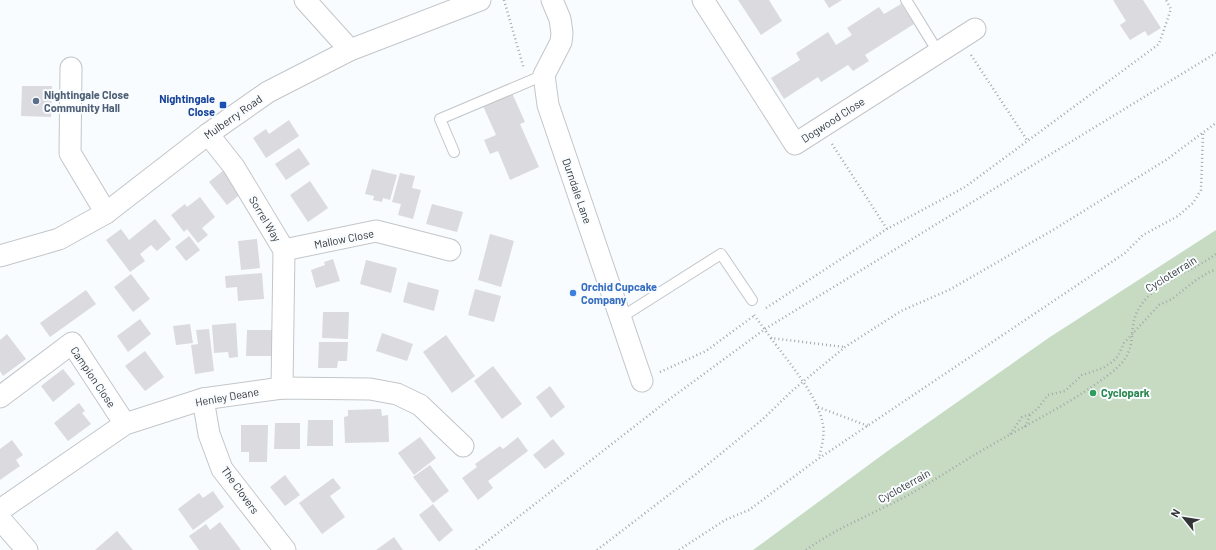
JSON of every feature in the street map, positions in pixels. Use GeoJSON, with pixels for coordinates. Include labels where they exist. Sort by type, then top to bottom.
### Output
{"type":"FeatureCollection","features":[{"type":"Feature","properties":{"kind":"street"},"geometry":{"type":"LineString","coordinates":[[305,0],[350,50]]}},
{"type":"Feature","properties":{"kind":"street","name":"Mulberry Road"},"geometry":{"type":"LineString","coordinates":[[0,256],[58,239],[106,213],[208,134],[268,92],[350,50],[480,0]]}},
{"type":"Feature","properties":{"kind":"street"},"geometry":{"type":"LineString","coordinates":[[536,79],[561,42],[562,33],[560,19],[552,0]]}},
{"type":"Feature","properties":{"kind":"street","name":"Dogwood Close"},"geometry":{"type":"LineString","coordinates":[[703,0],[796,144],[967,33]]}},
{"type":"Feature","properties":{"kind":"street"},"geometry":{"type":"LineString","coordinates":[[71,68],[70,153],[106,213]]}},
{"type":"Feature","properties":{"kind":"street","name":"Durndale Lane"},"geometry":{"type":"LineString","coordinates":[[536,79],[548,105],[642,381]]}},
{"type":"Feature","properties":{"kind":"street","name":"Sorrel Way"},"geometry":{"type":"LineString","coordinates":[[208,134],[234,167],[284,250],[282,388]]}},
{"type":"Feature","properties":{"kind":"street","name":"Mallow Close"},"geometry":{"type":"LineString","coordinates":[[284,250],[376,231],[450,250]]}},
{"type":"Feature","properties":{"kind":"street","name":"Campion Close"},"geometry":{"type":"LineString","coordinates":[[0,397],[72,343],[125,424]]}},
{"type":"Feature","properties":{"kind":"street","name":"Henley Deane"},"geometry":{"type":"LineString","coordinates":[[0,510],[125,424],[203,400],[282,388],[370,389],[397,394],[420,405],[463,446]]}},
{"type":"Feature","properties":{"kind":"street","name":"The Clovers"},"geometry":{"type":"LineString","coordinates":[[203,400],[209,434],[222,469],[285,550]]}},
{"type":"Feature","properties":{"kind":"street"},"geometry":{"type":"LineString","coordinates":[[0,519],[27,550]]}},
{"type":"Feature","properties":{"kind":"lane"},"geometry":{"type":"LineString","coordinates":[[906,0],[938,52]]}},
{"type":"Feature","properties":{"kind":"lane"},"geometry":{"type":"LineString","coordinates":[[454,152],[440,119],[536,79]]}},
{"type":"Feature","properties":{"kind":"lane"},"geometry":{"type":"LineString","coordinates":[[620,318],[721,254],[752,300]]}},
{"type":"Feature","properties":{"kind":"path"},"geometry":{"type":"LineString","coordinates":[[504,0],[536,79]]}},
{"type":"Feature","properties":{"kind":"path"},"geometry":{"type":"LineString","coordinates":[[642,381],[706,351],[754,315],[887,229],[965,187],[1159,44],[1171,9],[1166,0]]}},
{"type":"Feature","properties":{"kind":"path"},"geometry":{"type":"LineString","coordinates":[[967,33],[1027,140]]}},
{"type":"Feature","properties":{"kind":"path"},"geometry":{"type":"LineString","coordinates":[[476,550],[667,402],[765,330],[1216,53]]}},
{"type":"Feature","properties":{"kind":"path"},"geometry":{"type":"LineString","coordinates":[[597,550],[696,474],[763,419],[802,382],[845,347],[901,311],[951,289],[1053,230],[1166,160],[1216,123]]}},
{"type":"Feature","properties":{"kind":"path"},"geometry":{"type":"LineString","coordinates":[[821,127],[887,229]]}},
{"type":"Feature","properties":{"kind":"path"},"geometry":{"type":"LineString","coordinates":[[679,550],[725,520],[749,510],[818,459],[1119,257],[1143,235],[1178,216],[1193,203],[1201,190],[1203,132]]}},
{"type":"Feature","properties":{"kind":"path","name":"Cycloterrain"},"geometry":{"type":"LineString","coordinates":[[806,550],[826,535],[911,493],[1025,427],[1072,399],[1112,372],[1124,361],[1129,352],[1136,313],[1151,294],[1216,254]]}},
{"type":"Feature","properties":{"kind":"path","name":"Cycloterrain"},"geometry":{"type":"LineString","coordinates":[[1009,435],[1022,416],[1032,413],[1048,395],[1065,391],[1082,375],[1103,368],[1112,362],[1118,356],[1124,343],[1159,305],[1172,299],[1196,280],[1211,271],[1216,270]]}},
{"type":"Feature","properties":{"kind":"path"},"geometry":{"type":"LineString","coordinates":[[754,315],[802,382],[817,407],[824,428],[818,459]]}},
{"type":"Feature","properties":{"kind":"path"},"geometry":{"type":"LineString","coordinates":[[770,338],[845,347]]}},
{"type":"Feature","properties":{"kind":"path"},"geometry":{"type":"LineString","coordinates":[[817,407],[868,426]]}},
{"type":"Feature","properties":{"kind":"path"},"geometry":{"type":"LineString","coordinates":[[1025,427],[1032,413]]}},
{"type":"Feature","properties":{"kind":"green space","name":"Cyclopark"},"geometry":{"type":"Polygon","coordinates":[[[1216,230],[1216,550],[753,550],[889,450],[1050,337],[1216,230]]]}},
{"type":"Feature","properties":{"kind":"building"},"geometry":{"type":"Polygon","coordinates":[[[738,0],[769,0],[782,21],[761,35],[738,0]]]}},
{"type":"Feature","properties":{"kind":"building"},"geometry":{"type":"Polygon","coordinates":[[[824,0],[842,0],[829,8],[824,0]]]}},
{"type":"Feature","properties":{"kind":"building"},"geometry":{"type":"Polygon","coordinates":[[[1113,0],[1143,0],[1161,28],[1148,36],[1145,31],[1130,40],[1120,25],[1126,21],[1113,0]]]}},
{"type":"Feature","properties":{"kind":"building"},"geometry":{"type":"Polygon","coordinates":[[[901,4],[914,24],[865,55],[869,61],[853,71],[848,65],[821,82],[818,77],[784,99],[771,78],[800,60],[796,53],[828,32],[836,45],[852,35],[847,28],[879,7],[884,14],[901,4]]]}},
{"type":"Feature","properties":{"kind":"building","name":"Nightingale Close Community Hall"},"geometry":{"type":"Polygon","coordinates":[[[22,86],[52,86],[51,117],[21,116],[22,86]]]}},
{"type":"Feature","properties":{"kind":"building"},"geometry":{"type":"Polygon","coordinates":[[[512,93],[525,122],[520,124],[539,167],[510,180],[498,151],[490,154],[484,140],[496,135],[483,106],[512,93]]]}},
{"type":"Feature","properties":{"kind":"building"},"geometry":{"type":"Polygon","coordinates":[[[289,120],[299,136],[266,158],[253,138],[266,129],[269,134],[289,120]]]}},
{"type":"Feature","properties":{"kind":"building"},"geometry":{"type":"Polygon","coordinates":[[[299,148],[310,164],[286,180],[275,164],[299,148]]]}},
{"type":"Feature","properties":{"kind":"building"},"geometry":{"type":"Polygon","coordinates":[[[372,169],[397,175],[390,200],[383,198],[382,202],[373,200],[374,196],[365,194],[372,169]]]}},
{"type":"Feature","properties":{"kind":"building"},"geometry":{"type":"Polygon","coordinates":[[[224,170],[242,193],[227,205],[209,182],[224,170]]]}},
{"type":"Feature","properties":{"kind":"building"},"geometry":{"type":"Polygon","coordinates":[[[400,173],[415,176],[412,188],[421,190],[413,219],[398,215],[401,204],[392,202],[400,173]]]}},
{"type":"Feature","properties":{"kind":"building"},"geometry":{"type":"Polygon","coordinates":[[[310,181],[328,208],[308,222],[290,195],[310,181]]]}},
{"type":"Feature","properties":{"kind":"building"},"geometry":{"type":"Polygon","coordinates":[[[200,197],[215,217],[202,228],[208,235],[198,243],[187,229],[184,232],[171,215],[185,204],[187,207],[200,197]]]}},
{"type":"Feature","properties":{"kind":"building"},"geometry":{"type":"Polygon","coordinates":[[[432,204],[463,212],[457,232],[426,224],[432,204]]]}},
{"type":"Feature","properties":{"kind":"building"},"geometry":{"type":"Polygon","coordinates":[[[155,219],[171,239],[157,251],[151,245],[140,254],[145,261],[130,272],[106,240],[121,229],[129,240],[155,219]]]}},
{"type":"Feature","properties":{"kind":"building"},"geometry":{"type":"Polygon","coordinates":[[[490,234],[514,241],[501,287],[478,280],[490,234]]]}},
{"type":"Feature","properties":{"kind":"building"},"geometry":{"type":"Polygon","coordinates":[[[189,236],[200,250],[186,261],[175,247],[189,236]]]}},
{"type":"Feature","properties":{"kind":"building"},"geometry":{"type":"Polygon","coordinates":[[[257,239],[260,268],[241,270],[238,241],[257,239]]]}},
{"type":"Feature","properties":{"kind":"building"},"geometry":{"type":"Polygon","coordinates":[[[333,259],[340,281],[316,288],[311,270],[325,265],[324,262],[333,259]]]}},
{"type":"Feature","properties":{"kind":"building"},"geometry":{"type":"Polygon","coordinates":[[[366,260],[397,268],[391,293],[360,284],[366,260]]]}},
{"type":"Feature","properties":{"kind":"building"},"geometry":{"type":"Polygon","coordinates":[[[262,273],[264,299],[238,301],[237,287],[226,288],[225,276],[262,273]]]}},
{"type":"Feature","properties":{"kind":"building"},"geometry":{"type":"Polygon","coordinates":[[[131,274],[150,299],[133,312],[114,287],[131,274]]]}},
{"type":"Feature","properties":{"kind":"building"},"geometry":{"type":"Polygon","coordinates":[[[408,282],[439,290],[434,311],[403,302],[408,282]]]}},
{"type":"Feature","properties":{"kind":"building"},"geometry":{"type":"Polygon","coordinates":[[[475,289],[501,296],[494,322],[468,315],[475,289]]]}},
{"type":"Feature","properties":{"kind":"building"},"geometry":{"type":"Polygon","coordinates":[[[86,290],[96,304],[50,337],[40,323],[86,290]]]}},
{"type":"Feature","properties":{"kind":"building"},"geometry":{"type":"Polygon","coordinates":[[[323,312],[349,312],[348,339],[322,338],[323,312]]]}},
{"type":"Feature","properties":{"kind":"building"},"geometry":{"type":"Polygon","coordinates":[[[140,319],[151,334],[128,352],[117,336],[140,319]]]}},
{"type":"Feature","properties":{"kind":"building"},"geometry":{"type":"Polygon","coordinates":[[[236,323],[238,357],[229,358],[228,352],[214,353],[212,325],[236,323]]]}},
{"type":"Feature","properties":{"kind":"building"},"geometry":{"type":"Polygon","coordinates":[[[190,324],[193,343],[176,345],[173,326],[190,324]]]}},
{"type":"Feature","properties":{"kind":"building"},"geometry":{"type":"Polygon","coordinates":[[[209,329],[214,371],[195,374],[191,345],[198,344],[196,330],[209,329]]]}},
{"type":"Feature","properties":{"kind":"building"},"geometry":{"type":"Polygon","coordinates":[[[247,330],[274,330],[273,356],[246,356],[247,330]]]}},
{"type":"Feature","properties":{"kind":"building"},"geometry":{"type":"Polygon","coordinates":[[[382,333],[413,344],[407,361],[376,351],[382,333]]]}},
{"type":"Feature","properties":{"kind":"building"},"geometry":{"type":"Polygon","coordinates":[[[7,334],[26,359],[3,376],[0,371],[0,340],[7,334]]]}},
{"type":"Feature","properties":{"kind":"building"},"geometry":{"type":"Polygon","coordinates":[[[446,335],[475,376],[452,393],[423,352],[446,335]]]}},
{"type":"Feature","properties":{"kind":"building"},"geometry":{"type":"Polygon","coordinates":[[[319,342],[348,342],[347,361],[338,361],[337,368],[318,368],[319,342]]]}},
{"type":"Feature","properties":{"kind":"building"},"geometry":{"type":"Polygon","coordinates":[[[145,351],[164,377],[145,391],[125,366],[145,351]]]}},
{"type":"Feature","properties":{"kind":"building"},"geometry":{"type":"Polygon","coordinates":[[[493,366],[522,404],[502,419],[474,381],[493,366]]]}},
{"type":"Feature","properties":{"kind":"building"},"geometry":{"type":"Polygon","coordinates":[[[63,369],[75,384],[53,402],[41,386],[63,369]]]}},
{"type":"Feature","properties":{"kind":"building"},"geometry":{"type":"Polygon","coordinates":[[[550,386],[565,407],[551,418],[536,397],[550,386]]]}},
{"type":"Feature","properties":{"kind":"building"},"geometry":{"type":"Polygon","coordinates":[[[79,403],[85,411],[82,413],[91,424],[68,441],[54,423],[79,403]]]}},
{"type":"Feature","properties":{"kind":"building"},"geometry":{"type":"Polygon","coordinates":[[[381,409],[382,416],[388,415],[389,442],[345,443],[344,417],[348,416],[348,410],[381,409]]]}},
{"type":"Feature","properties":{"kind":"building"},"geometry":{"type":"Polygon","coordinates":[[[308,420],[333,420],[333,446],[307,446],[308,420]]]}},
{"type":"Feature","properties":{"kind":"building"},"geometry":{"type":"Polygon","coordinates":[[[275,423],[300,423],[300,449],[274,449],[275,423]]]}},
{"type":"Feature","properties":{"kind":"building"},"geometry":{"type":"Polygon","coordinates":[[[241,425],[268,425],[267,462],[249,462],[249,452],[241,452],[241,425]]]}},
{"type":"Feature","properties":{"kind":"building"},"geometry":{"type":"Polygon","coordinates":[[[420,437],[436,458],[414,475],[398,453],[420,437]]]}},
{"type":"Feature","properties":{"kind":"building"},"geometry":{"type":"Polygon","coordinates":[[[518,437],[528,451],[488,481],[493,488],[478,500],[462,478],[477,467],[475,464],[500,446],[503,449],[518,437]]]}},
{"type":"Feature","properties":{"kind":"building"},"geometry":{"type":"Polygon","coordinates":[[[553,439],[565,454],[545,469],[533,455],[553,439]]]}},
{"type":"Feature","properties":{"kind":"building"},"geometry":{"type":"Polygon","coordinates":[[[12,440],[23,455],[16,460],[20,466],[0,480],[0,449],[12,440]]]}},
{"type":"Feature","properties":{"kind":"building"},"geometry":{"type":"Polygon","coordinates":[[[430,465],[449,491],[433,503],[413,477],[430,465]]]}},
{"type":"Feature","properties":{"kind":"building"},"geometry":{"type":"Polygon","coordinates":[[[285,475],[300,495],[285,506],[270,487],[285,475]]]}},
{"type":"Feature","properties":{"kind":"building"},"geometry":{"type":"Polygon","coordinates":[[[333,478],[341,488],[330,496],[345,517],[322,534],[299,503],[333,478]]]}},
{"type":"Feature","properties":{"kind":"building"},"geometry":{"type":"Polygon","coordinates":[[[213,491],[224,507],[193,530],[178,509],[199,493],[203,498],[213,491]]]}},
{"type":"Feature","properties":{"kind":"building"},"geometry":{"type":"Polygon","coordinates":[[[433,504],[453,530],[439,542],[419,515],[433,504]]]}},
{"type":"Feature","properties":{"kind":"building"},"geometry":{"type":"Polygon","coordinates":[[[220,522],[241,550],[199,550],[189,536],[206,524],[210,530],[220,522]]]}},
{"type":"Feature","properties":{"kind":"building"},"geometry":{"type":"Polygon","coordinates":[[[117,531],[133,550],[95,550],[117,531]]]}},
{"type":"Feature","properties":{"kind":"building"},"geometry":{"type":"Polygon","coordinates":[[[394,537],[403,550],[376,550],[394,537]]]}},
{"type":"Feature","properties":{"kind":"place","name":"Nightingale Close Community Hall"},"geometry":{"type":"Point","coordinates":[36,101]}},
{"type":"Feature","properties":{"kind":"place","name":"Nightingale Close"},"geometry":{"type":"Point","coordinates":[223,105]}},
{"type":"Feature","properties":{"kind":"place","name":"Orchid Cupcake Company"},"geometry":{"type":"Point","coordinates":[573,293]}},
{"type":"Feature","properties":{"kind":"place","name":"Cyclopark"},"geometry":{"type":"Point","coordinates":[1093,393]}}]}
